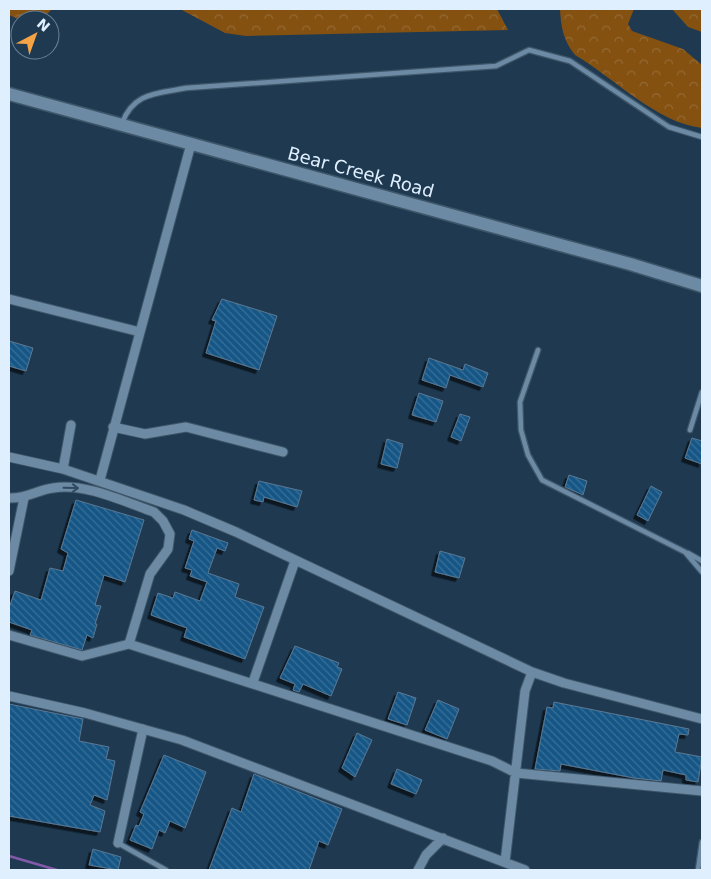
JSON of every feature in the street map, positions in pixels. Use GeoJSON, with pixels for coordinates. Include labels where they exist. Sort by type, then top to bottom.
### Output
{"type":"FeatureCollection","features":[{"type":"Feature","properties":{"kind":"street","name":"Bear Creek Road"},"geometry":{"type":"LineString","coordinates":[[9,94],[630,264],[702,286]]}},
{"type":"Feature","properties":{"kind":"street"},"geometry":{"type":"LineString","coordinates":[[100,480],[191,144]]}},
{"type":"Feature","properties":{"kind":"street"},"geometry":{"type":"LineString","coordinates":[[9,298],[140,332]]}},
{"type":"Feature","properties":{"kind":"street"},"geometry":{"type":"LineString","coordinates":[[64,469],[71,425]]}},
{"type":"Feature","properties":{"kind":"street"},"geometry":{"type":"LineString","coordinates":[[113,427],[145,434],[186,427],[283,452]]}},
{"type":"Feature","properties":{"kind":"street"},"geometry":{"type":"LineString","coordinates":[[9,457],[64,469],[184,510],[236,532],[532,672],[564,683],[702,719]]}},
{"type":"Feature","properties":{"kind":"street"},"geometry":{"type":"LineString","coordinates":[[9,498],[24,498],[53,488],[79,487],[154,512],[164,521],[170,534],[168,549],[160,563],[150,574],[129,644]]}},
{"type":"Feature","properties":{"kind":"street"},"geometry":{"type":"LineString","coordinates":[[9,571],[24,498]]}},
{"type":"Feature","properties":{"kind":"street"},"geometry":{"type":"LineString","coordinates":[[253,682],[295,561]]}},
{"type":"Feature","properties":{"kind":"street"},"geometry":{"type":"LineString","coordinates":[[9,635],[82,656],[129,644],[253,682],[492,761],[516,773],[702,791]]}},
{"type":"Feature","properties":{"kind":"street"},"geometry":{"type":"LineString","coordinates":[[505,862],[525,691],[532,672]]}},
{"type":"Feature","properties":{"kind":"street"},"geometry":{"type":"LineString","coordinates":[[9,696],[182,740],[525,870]]}},
{"type":"Feature","properties":{"kind":"street"},"geometry":{"type":"LineString","coordinates":[[118,843],[143,729]]}},
{"type":"Feature","properties":{"kind":"street"},"geometry":{"type":"LineString","coordinates":[[418,870],[426,854],[443,838]]}},
{"type":"Feature","properties":{"kind":"lane"},"geometry":{"type":"LineString","coordinates":[[122,124],[127,109],[142,97],[186,88],[496,66],[529,50],[570,61],[669,127],[702,137]]}},
{"type":"Feature","properties":{"kind":"lane"},"geometry":{"type":"LineString","coordinates":[[538,350],[520,402],[521,430],[528,455],[542,480],[702,560]]}},
{"type":"Feature","properties":{"kind":"lane"},"geometry":{"type":"LineString","coordinates":[[690,430],[702,392]]}},
{"type":"Feature","properties":{"kind":"lane"},"geometry":{"type":"LineString","coordinates":[[685,552],[702,572]]}},
{"type":"Feature","properties":{"kind":"lane"},"geometry":{"type":"LineString","coordinates":[[698,870],[702,842]]}},
{"type":"Feature","properties":{"kind":"lane"},"geometry":{"type":"LineString","coordinates":[[118,843],[166,870]]}},
{"type":"Feature","properties":{"kind":"green space"},"geometry":{"type":"Polygon","coordinates":[[[9,9],[52,9],[10,10],[9,15],[9,9]]]}},
{"type":"Feature","properties":{"kind":"green space"},"geometry":{"type":"Polygon","coordinates":[[[180,9],[497,9],[508,30],[246,36],[225,33],[180,9]]]}},
{"type":"Feature","properties":{"kind":"green space"},"geometry":{"type":"Polygon","coordinates":[[[560,9],[634,9],[628,24],[632,31],[683,49],[702,65],[702,128],[669,118],[652,109],[575,55],[563,33],[560,9]]]}},
{"type":"Feature","properties":{"kind":"green space"},"geometry":{"type":"Polygon","coordinates":[[[672,9],[702,9],[702,32],[688,27],[672,9]]]}},
{"type":"Feature","properties":{"kind":"building"},"geometry":{"type":"Polygon","coordinates":[[[222,299],[277,316],[259,370],[206,353],[216,321],[212,320],[222,299]]]}},
{"type":"Feature","properties":{"kind":"building"},"geometry":{"type":"Polygon","coordinates":[[[9,341],[33,348],[26,371],[9,366],[9,341]]]}},
{"type":"Feature","properties":{"kind":"building"},"geometry":{"type":"Polygon","coordinates":[[[429,358],[463,370],[465,364],[488,373],[483,387],[450,375],[446,388],[422,380],[429,358]]]}},
{"type":"Feature","properties":{"kind":"building"},"geometry":{"type":"Polygon","coordinates":[[[419,393],[443,401],[436,422],[412,415],[419,393]]]}},
{"type":"Feature","properties":{"kind":"building"},"geometry":{"type":"Polygon","coordinates":[[[460,414],[470,417],[461,441],[451,437],[460,414]]]}},
{"type":"Feature","properties":{"kind":"building"},"geometry":{"type":"Polygon","coordinates":[[[692,438],[702,441],[702,464],[685,458],[692,438]]]}},
{"type":"Feature","properties":{"kind":"building"},"geometry":{"type":"Polygon","coordinates":[[[387,439],[403,444],[397,468],[381,464],[387,439]]]}},
{"type":"Feature","properties":{"kind":"building"},"geometry":{"type":"Polygon","coordinates":[[[569,475],[587,481],[583,495],[565,487],[569,475]]]}},
{"type":"Feature","properties":{"kind":"building"},"geometry":{"type":"Polygon","coordinates":[[[259,481],[302,491],[297,507],[264,497],[263,502],[254,500],[259,481]]]}},
{"type":"Feature","properties":{"kind":"building"},"geometry":{"type":"Polygon","coordinates":[[[651,486],[662,492],[648,521],[637,515],[651,486]]]}},
{"type":"Feature","properties":{"kind":"building"},"geometry":{"type":"Polygon","coordinates":[[[76,500],[144,520],[125,582],[104,575],[95,605],[101,606],[93,638],[87,635],[82,650],[30,635],[32,630],[9,622],[9,608],[15,591],[41,600],[50,568],[63,571],[68,553],[61,549],[76,500]]]}},
{"type":"Feature","properties":{"kind":"building"},"geometry":{"type":"Polygon","coordinates":[[[192,530],[228,543],[225,551],[217,548],[208,573],[239,584],[235,597],[264,607],[245,659],[184,637],[187,628],[151,615],[158,593],[173,598],[175,592],[200,601],[207,582],[190,576],[192,570],[185,568],[194,541],[189,539],[192,530]]]}},
{"type":"Feature","properties":{"kind":"building"},"geometry":{"type":"Polygon","coordinates":[[[440,551],[465,558],[459,578],[435,572],[440,551]]]}},
{"type":"Feature","properties":{"kind":"building"},"geometry":{"type":"Polygon","coordinates":[[[295,646],[339,663],[337,667],[342,669],[331,696],[303,684],[299,692],[293,690],[295,684],[280,678],[295,646]]]}},
{"type":"Feature","properties":{"kind":"building"},"geometry":{"type":"Polygon","coordinates":[[[398,692],[416,698],[407,725],[388,719],[398,692]]]}},
{"type":"Feature","properties":{"kind":"building"},"geometry":{"type":"Polygon","coordinates":[[[438,700],[459,709],[447,739],[425,730],[438,700]]]}},
{"type":"Feature","properties":{"kind":"building"},"geometry":{"type":"Polygon","coordinates":[[[554,702],[689,729],[688,735],[679,734],[675,752],[702,757],[698,782],[686,780],[686,775],[663,770],[661,781],[634,778],[561,764],[560,771],[535,769],[547,707],[553,708],[554,702]]]}},
{"type":"Feature","properties":{"kind":"building"},"geometry":{"type":"Polygon","coordinates":[[[9,704],[83,719],[79,741],[109,747],[106,759],[115,761],[107,800],[94,795],[90,805],[105,811],[100,832],[9,816],[9,704]]]}},
{"type":"Feature","properties":{"kind":"building"},"geometry":{"type":"Polygon","coordinates":[[[357,733],[372,740],[355,777],[342,768],[357,733]]]}},
{"type":"Feature","properties":{"kind":"building"},"geometry":{"type":"Polygon","coordinates":[[[164,755],[206,772],[185,828],[170,821],[165,833],[159,830],[152,849],[130,840],[136,825],[139,826],[144,814],[140,812],[164,755]]]}},
{"type":"Feature","properties":{"kind":"building"},"geometry":{"type":"Polygon","coordinates":[[[397,769],[422,780],[416,794],[391,784],[397,769]]]}},
{"type":"Feature","properties":{"kind":"building"},"geometry":{"type":"Polygon","coordinates":[[[254,774],[342,809],[328,845],[319,841],[309,870],[209,870],[232,808],[241,812],[254,774]]]}},
{"type":"Feature","properties":{"kind":"building"},"geometry":{"type":"Polygon","coordinates":[[[93,849],[121,857],[118,870],[89,865],[93,849]]]}},
{"type":"Feature","properties":{"kind":"waterway"},"geometry":{"type":"LineString","coordinates":[[9,856],[57,870]]}}]}
